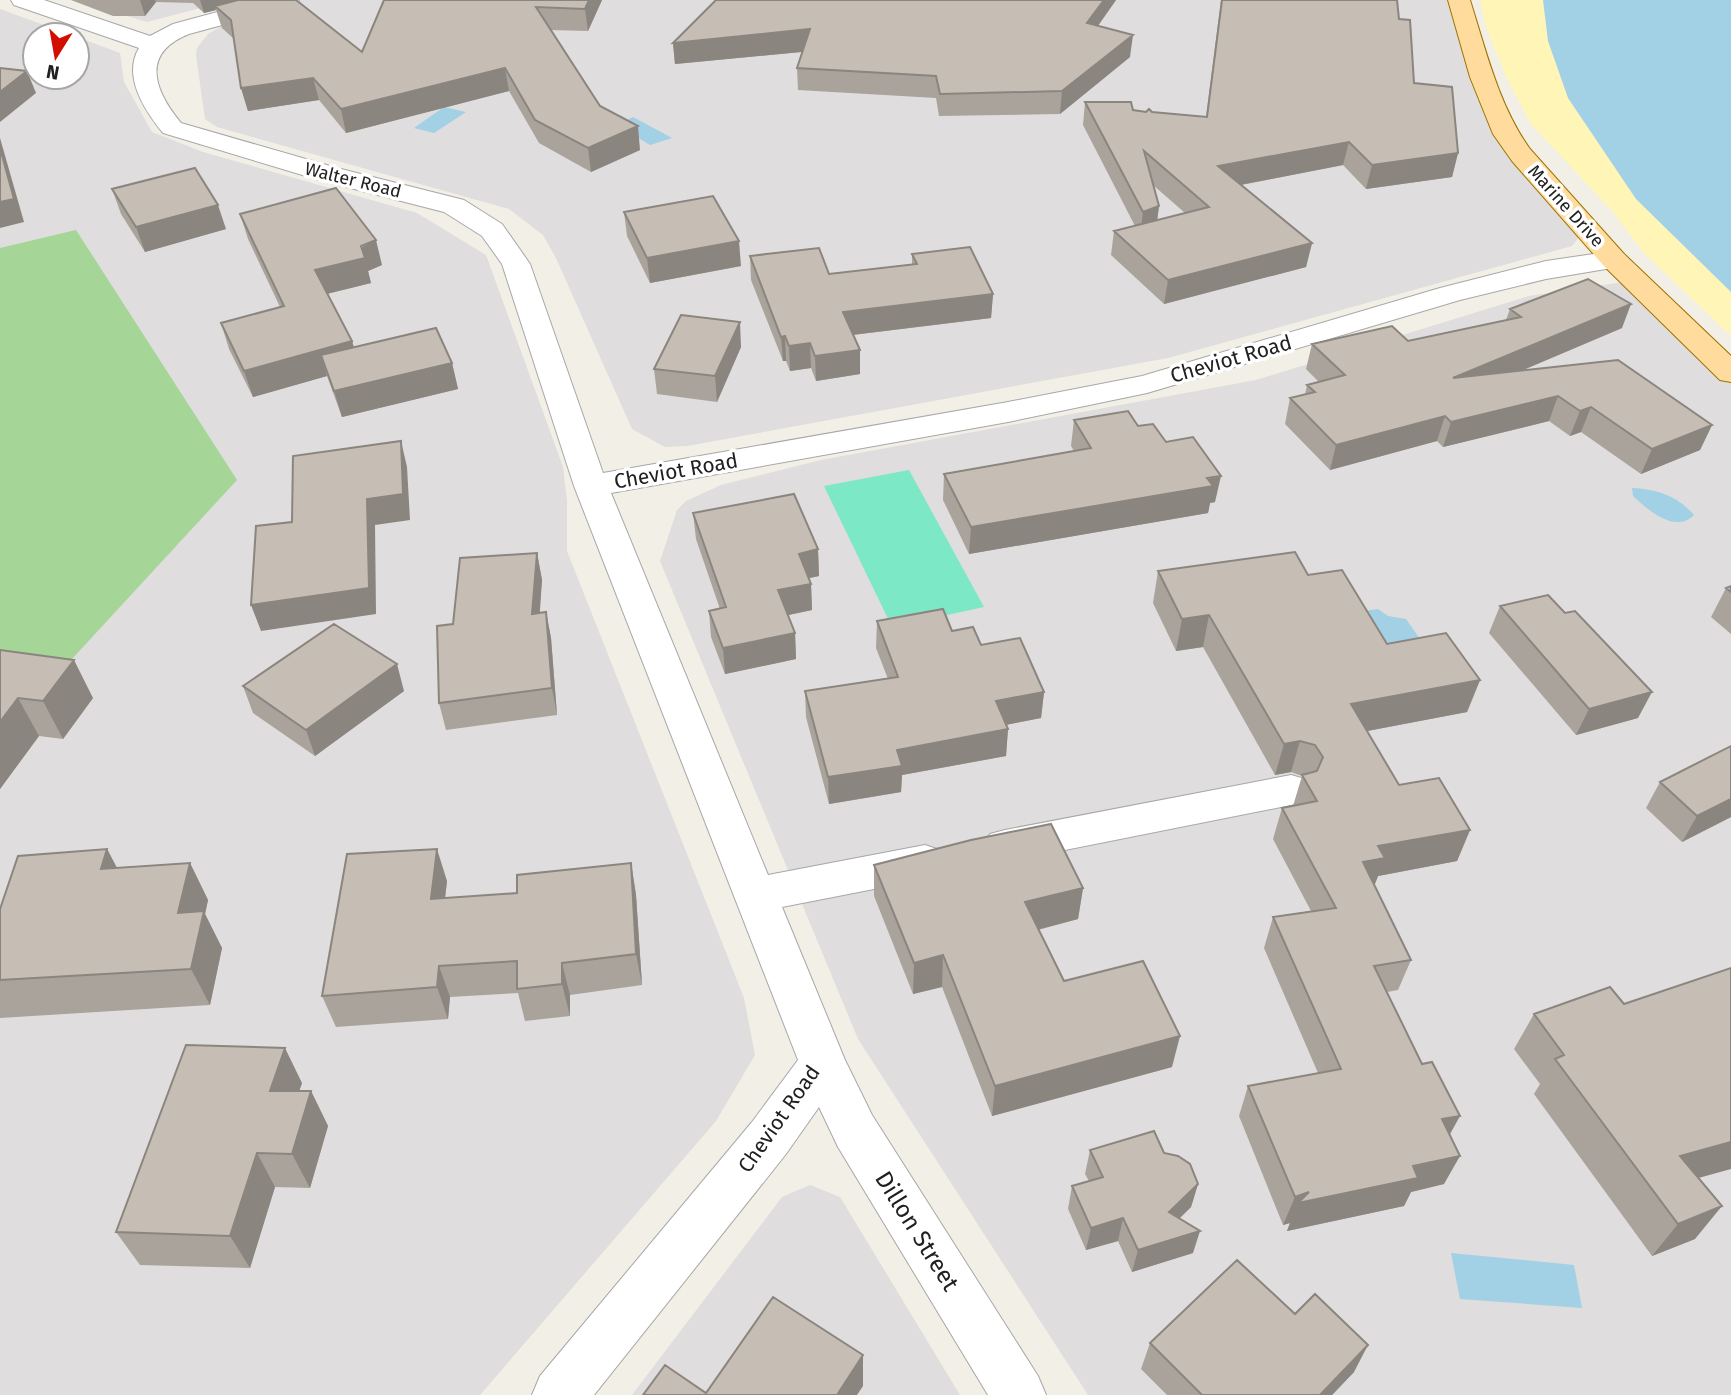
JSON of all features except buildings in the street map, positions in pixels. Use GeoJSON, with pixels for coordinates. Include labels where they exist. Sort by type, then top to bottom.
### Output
{"type":"FeatureCollection","features":[{"type":"Feature","properties":{"kind":"main road","name":"Marine Drive"},"geometry":{"type":"LineString","coordinates":[[1460,0],[1482,77],[1506,134],[1539,177],[1614,260],[1731,373]]}},
{"type":"Feature","properties":{"kind":"street"},"geometry":{"type":"LineString","coordinates":[[22,0],[153,45],[181,29],[288,0]]}},
{"type":"Feature","properties":{"kind":"street","name":"Walter Road"},"geometry":{"type":"LineString","coordinates":[[153,45],[145,58],[145,80],[162,116],[172,128],[328,174],[454,205],[492,230],[516,264],[591,486]]}},
{"type":"Feature","properties":{"kind":"street","name":"Cheviot Road"},"geometry":{"type":"LineString","coordinates":[[559,1395],[769,1138],[822,1064],[591,486],[1009,412],[1147,384],[1450,294],[1546,270],[1614,260]]}},
{"type":"Feature","properties":{"kind":"street"},"geometry":{"type":"LineString","coordinates":[[755,895],[1291,790]]}},
{"type":"Feature","properties":{"kind":"street","name":"Dillon Street"},"geometry":{"type":"LineString","coordinates":[[822,1064],[855,1131],[1019,1395]]}},
{"type":"Feature","properties":{"kind":"shaded area"},"geometry":{"type":"Polygon","coordinates":[[[73,0],[231,0],[147,22],[73,0]]]}},
{"type":"Feature","properties":{"kind":"shaded area"},"geometry":{"type":"Polygon","coordinates":[[[303,0],[1447,0],[1473,81],[1579,237],[1572,246],[1168,358],[687,446],[665,447],[632,429],[556,258],[543,235],[509,209],[217,127],[205,119],[196,55],[197,48],[208,34],[237,18],[277,3],[303,0]]]}},
{"type":"Feature","properties":{"kind":"shaded area"},"geometry":{"type":"Polygon","coordinates":[[[0,9],[33,21],[21,21],[21,91],[91,91],[91,42],[120,53],[124,82],[152,132],[203,152],[417,213],[486,255],[563,467],[567,501],[567,551],[744,998],[755,1055],[716,1121],[480,1395],[0,1395],[0,9]]]}},
{"type":"Feature","properties":{"kind":"shaded area"},"geometry":{"type":"Polygon","coordinates":[[[1623,282],[1731,380],[1731,1395],[1088,1395],[858,1039],[660,561],[677,510],[686,501],[721,485],[821,460],[1256,380],[1529,296],[1623,282]]]}},
{"type":"Feature","properties":{"kind":"shaded area"},"geometry":{"type":"Polygon","coordinates":[[[810,1185],[840,1197],[960,1395],[632,1395],[782,1197],[810,1185]]]}},
{"type":"Feature","properties":{"kind":"green space"},"geometry":{"type":"Polygon","coordinates":[[[76,230],[237,480],[0,737],[0,248],[76,230]]]}},
{"type":"Feature","properties":{"kind":"green space"},"geometry":{"type":"Polygon","coordinates":[[[909,470],[984,607],[892,627],[824,486],[909,470]]]}},
{"type":"Feature","properties":{"kind":"sand"},"geometry":{"type":"Polygon","coordinates":[[[1480,0],[1543,0],[1548,41],[1636,199],[1731,292],[1731,336],[1643,252],[1613,212],[1531,124],[1508,81],[1486,27],[1480,0]]]}},
{"type":"Feature","properties":{"kind":"water"},"geometry":{"type":"Polygon","coordinates":[[[1543,0],[1731,0],[1731,292],[1636,199],[1568,98],[1548,41],[1543,0]]]}},
{"type":"Feature","properties":{"kind":"water"},"geometry":{"type":"Polygon","coordinates":[[[444,107],[466,112],[434,133],[414,128],[444,107]]]}},
{"type":"Feature","properties":{"kind":"water"},"geometry":{"type":"Polygon","coordinates":[[[633,117],[672,138],[650,145],[617,125],[633,117]]]}},
{"type":"Feature","properties":{"kind":"water"},"geometry":{"type":"Polygon","coordinates":[[[1632,488],[1666,495],[1688,508],[1694,515],[1679,522],[1662,518],[1633,496],[1632,488]]]}},
{"type":"Feature","properties":{"kind":"water"},"geometry":{"type":"Polygon","coordinates":[[[1378,609],[1388,616],[1406,619],[1425,646],[1387,654],[1358,612],[1378,609]]]}},
{"type":"Feature","properties":{"kind":"water"},"geometry":{"type":"Polygon","coordinates":[[[1451,1253],[1574,1265],[1582,1308],[1460,1299],[1451,1253]]]}}]}
